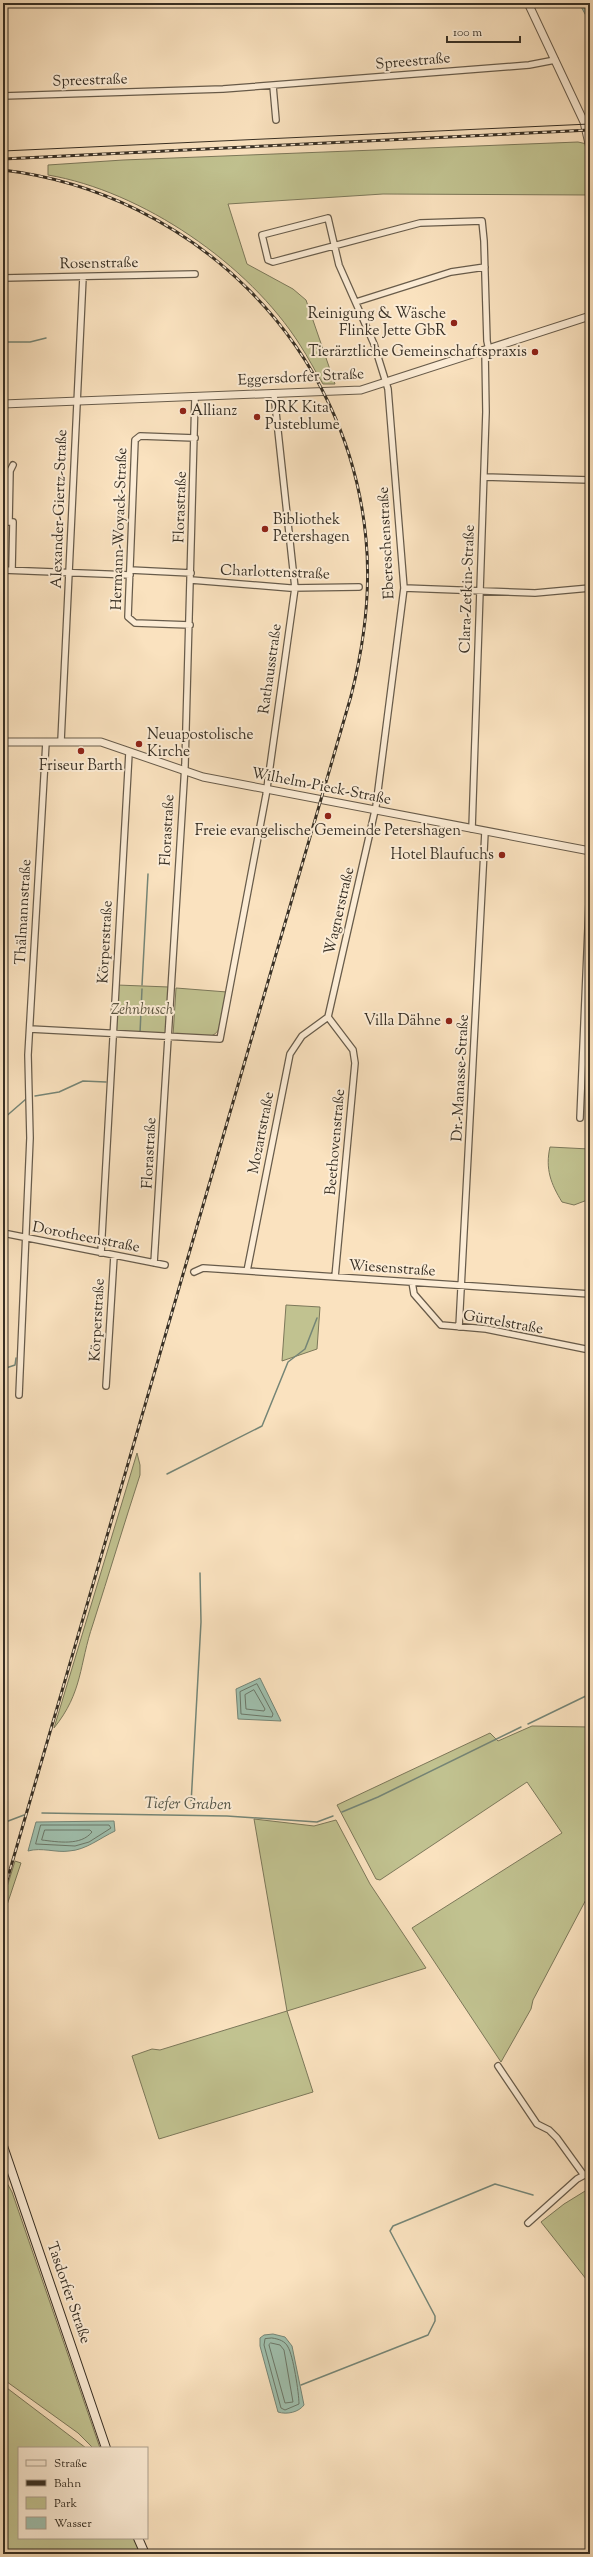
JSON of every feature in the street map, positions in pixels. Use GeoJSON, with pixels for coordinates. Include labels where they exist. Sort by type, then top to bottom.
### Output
{"type":"FeatureCollection","features":[{"type":"Feature","properties":{"kind":"main road","name":"Tasdorfer Straße"},"geometry":{"type":"LineString","coordinates":[[3,2146],[106,2447]]}},
{"type":"Feature","properties":{"kind":"main road"},"geometry":{"type":"LineString","coordinates":[[138,2539],[145,2554]]}},
{"type":"Feature","properties":{"kind":"street"},"geometry":{"type":"LineString","coordinates":[[528,3],[585,124],[590,148]]}},
{"type":"Feature","properties":{"kind":"street","name":"Spreestraße"},"geometry":{"type":"LineString","coordinates":[[3,96],[273,86],[529,65],[555,60]]}},
{"type":"Feature","properties":{"kind":"street"},"geometry":{"type":"LineString","coordinates":[[273,86],[276,120]]}},
{"type":"Feature","properties":{"kind":"street","name":"Ebereschenstraße"},"geometry":{"type":"LineString","coordinates":[[335,245],[270,262],[262,235],[328,218],[335,245],[339,265],[378,356],[386,383],[404,588],[376,811]]}},
{"type":"Feature","properties":{"kind":"street","name":"Clara-Zetkin-Straße"},"geometry":{"type":"LineString","coordinates":[[335,245],[420,223],[482,221],[485,260],[487,350],[472,829]]}},
{"type":"Feature","properties":{"kind":"street"},"geometry":{"type":"LineString","coordinates":[[356,302],[451,272],[485,267]]}},
{"type":"Feature","properties":{"kind":"street","name":"Rosenstraße"},"geometry":{"type":"LineString","coordinates":[[3,278],[195,274]]}},
{"type":"Feature","properties":{"kind":"street","name":"Alexander-Giertz-Straße"},"geometry":{"type":"LineString","coordinates":[[61,741],[83,277]]}},
{"type":"Feature","properties":{"kind":"street","name":"Eggersdorfer Straße"},"geometry":{"type":"LineString","coordinates":[[3,404],[353,391],[386,383],[590,316]]}},
{"type":"Feature","properties":{"kind":"street","name":"Rathausstraße"},"geometry":{"type":"LineString","coordinates":[[168,1037],[220,1039],[266,790],[295,588],[274,394]]}},
{"type":"Feature","properties":{"kind":"street","name":"Florastraße"},"geometry":{"type":"LineString","coordinates":[[154,1263],[184,772],[190,625],[196,397]]}},
{"type":"Feature","properties":{"kind":"street","name":"Hermann-Woyack-Straße"},"geometry":{"type":"LineString","coordinates":[[190,625],[134,623],[129,620],[130,573],[135,440],[140,436],[195,438]]}},
{"type":"Feature","properties":{"kind":"street"},"geometry":{"type":"LineString","coordinates":[[12,570],[13,522],[6,522],[10,471],[13,465]]}},
{"type":"Feature","properties":{"kind":"street"},"geometry":{"type":"LineString","coordinates":[[484,477],[590,480]]}},
{"type":"Feature","properties":{"kind":"street"},"geometry":{"type":"LineString","coordinates":[[3,570],[130,573],[191,572]]}},
{"type":"Feature","properties":{"kind":"street","name":"Charlottenstraße"},"geometry":{"type":"LineString","coordinates":[[191,580],[295,588],[359,587]]}},
{"type":"Feature","properties":{"kind":"street"},"geometry":{"type":"LineString","coordinates":[[404,588],[534,593],[590,588]]}},
{"type":"Feature","properties":{"kind":"street","name":"Wilhelm-Pieck-Straße"},"geometry":{"type":"LineString","coordinates":[[3,742],[98,741],[184,772],[266,790],[590,851]]}},
{"type":"Feature","properties":{"kind":"street","name":"Thälmannstraße"},"geometry":{"type":"LineString","coordinates":[[20,1396],[30,1138],[30,1028],[46,742]]}},
{"type":"Feature","properties":{"kind":"street","name":"Körperstraße"},"geometry":{"type":"LineString","coordinates":[[101,1253],[129,753]]}},
{"type":"Feature","properties":{"kind":"street","name":"Wagnerstraße"},"geometry":{"type":"LineString","coordinates":[[328,1017],[376,811]]}},
{"type":"Feature","properties":{"kind":"street","name":"Dr.-Manasse-Straße"},"geometry":{"type":"LineString","coordinates":[[459,1327],[485,832]]}},
{"type":"Feature","properties":{"kind":"street"},"geometry":{"type":"LineString","coordinates":[[580,1118],[590,881]]}},
{"type":"Feature","properties":{"kind":"street","name":"Mozartstraße"},"geometry":{"type":"LineString","coordinates":[[247,1271],[290,1054],[302,1036],[328,1017]]}},
{"type":"Feature","properties":{"kind":"street","name":"Beethovenstraße"},"geometry":{"type":"LineString","coordinates":[[328,1017],[353,1050],[355,1063],[335,1277]]}},
{"type":"Feature","properties":{"kind":"street"},"geometry":{"type":"LineString","coordinates":[[30,1028],[168,1037]]}},
{"type":"Feature","properties":{"kind":"street"},"geometry":{"type":"LineString","coordinates":[[583,1056],[590,1057]]}},
{"type":"Feature","properties":{"kind":"street","name":"Dorotheenstraße"},"geometry":{"type":"LineString","coordinates":[[3,1233],[165,1265]]}},
{"type":"Feature","properties":{"kind":"street","name":"Körperstraße"},"geometry":{"type":"LineString","coordinates":[[106,1386],[114,1256]]}},
{"type":"Feature","properties":{"kind":"street","name":"Wiesenstraße"},"geometry":{"type":"LineString","coordinates":[[194,1272],[202,1268],[590,1294]]}},
{"type":"Feature","properties":{"kind":"street","name":"Gürtelstraße"},"geometry":{"type":"LineString","coordinates":[[412,1282],[414,1294],[441,1325],[486,1329],[590,1350]]}},
{"type":"Feature","properties":{"kind":"street"},"geometry":{"type":"LineString","coordinates":[[498,2066],[537,2124],[549,2130],[558,2138],[583,2174]]}},
{"type":"Feature","properties":{"kind":"street"},"geometry":{"type":"LineString","coordinates":[[528,2223],[583,2174],[590,2172]]}},
{"type":"Feature","properties":{"kind":"green space"},"geometry":{"type":"Polygon","coordinates":[[[578,142],[587,144],[590,164],[590,195],[383,194],[228,204],[247,264],[293,289],[306,300],[335,384],[323,384],[300,345],[278,315],[252,287],[223,260],[156,214],[120,197],[84,184],[48,175],[48,165],[123,160],[578,142]]]}},
{"type":"Feature","properties":{"kind":"green space","name":"Zehnbusch"},"geometry":{"type":"Polygon","coordinates":[[[117,985],[169,987],[167,1035],[115,1033],[117,985]]]}},
{"type":"Feature","properties":{"kind":"green space","name":"Zehnbusch"},"geometry":{"type":"Polygon","coordinates":[[[176,988],[227,992],[222,1020],[215,1034],[201,1037],[173,1036],[176,988]]]}},
{"type":"Feature","properties":{"kind":"green space"},"geometry":{"type":"Polygon","coordinates":[[[590,1139],[590,1199],[574,1205],[562,1202],[550,1176],[548,1162],[550,1147],[589,1149],[590,1139]]]}},
{"type":"Feature","properties":{"kind":"green space"},"geometry":{"type":"Polygon","coordinates":[[[286,1305],[320,1307],[317,1349],[282,1361],[286,1305]]]}},
{"type":"Feature","properties":{"kind":"green space"},"geometry":{"type":"Polygon","coordinates":[[[137,1453],[140,1465],[140,1475],[88,1639],[79,1678],[70,1702],[54,1728],[137,1453]]]}},
{"type":"Feature","properties":{"kind":"green space"},"geometry":{"type":"Polygon","coordinates":[[[532,1726],[590,1727],[590,1892],[533,2000],[531,2009],[501,2062],[412,1928],[562,1833],[527,1782],[380,1880],[376,1879],[337,1805],[490,1733],[498,1741],[532,1726]]]}},
{"type":"Feature","properties":{"kind":"green space"},"geometry":{"type":"Polygon","coordinates":[[[254,1819],[314,1826],[336,1820],[370,1884],[426,1968],[287,2011],[254,1819]]]}},
{"type":"Feature","properties":{"kind":"green space"},"geometry":{"type":"Polygon","coordinates":[[[15,1861],[21,1863],[3,1917],[3,1900],[15,1861]]]}},
{"type":"Feature","properties":{"kind":"green space"},"geometry":{"type":"Polygon","coordinates":[[[287,2011],[313,2092],[159,2139],[132,2056],[152,2049],[160,2050],[287,2011]]]}},
{"type":"Feature","properties":{"kind":"green space"},"geometry":{"type":"Polygon","coordinates":[[[3,2176],[12,2192],[100,2447],[92,2447],[78,2433],[3,2379],[3,2176]]]}},
{"type":"Feature","properties":{"kind":"green space"},"geometry":{"type":"Polygon","coordinates":[[[590,2188],[590,2284],[541,2222],[564,2204],[590,2188]]]}},
{"type":"Feature","properties":{"kind":"green space"},"geometry":{"type":"Polygon","coordinates":[[[3,2385],[85,2447],[18,2447],[18,2539],[136,2539],[141,2554],[3,2554],[3,2385]]]}},
{"type":"Feature","properties":{"kind":"water"},"geometry":{"type":"Polygon","coordinates":[[[579,3],[590,3],[590,23],[579,3]]]}},
{"type":"Feature","properties":{"kind":"water"},"geometry":{"type":"Polygon","coordinates":[[[260,1678],[281,1721],[238,1719],[236,1689],[260,1678]]]}},
{"type":"Feature","properties":{"kind":"water"},"geometry":{"type":"Polygon","coordinates":[[[114,1821],[115,1831],[81,1848],[64,1851],[28,1851],[36,1822],[114,1821]]]}},
{"type":"Feature","properties":{"kind":"water"},"geometry":{"type":"Polygon","coordinates":[[[273,2334],[285,2337],[292,2346],[304,2405],[292,2412],[278,2412],[260,2346],[260,2338],[264,2335],[273,2334]]]}},
{"type":"Feature","properties":{"kind":"waterway"},"geometry":{"type":"LineString","coordinates":[[3,342],[30,342],[46,338]]}},
{"type":"Feature","properties":{"kind":"waterway"},"geometry":{"type":"LineString","coordinates":[[142,985],[148,874]]}},
{"type":"Feature","properties":{"kind":"waterway"},"geometry":{"type":"LineString","coordinates":[[140,1033],[142,989]]}},
{"type":"Feature","properties":{"kind":"waterway"},"geometry":{"type":"LineString","coordinates":[[35,1096],[59,1092],[83,1081],[106,1082]]}},
{"type":"Feature","properties":{"kind":"waterway"},"geometry":{"type":"LineString","coordinates":[[3,1119],[26,1099]]}},
{"type":"Feature","properties":{"kind":"waterway"},"geometry":{"type":"LineString","coordinates":[[167,1474],[262,1426],[288,1362],[305,1349],[317,1318]]}},
{"type":"Feature","properties":{"kind":"waterway"},"geometry":{"type":"LineString","coordinates":[[3,1369],[15,1365],[16,1358]]}},
{"type":"Feature","properties":{"kind":"waterway"},"geometry":{"type":"LineString","coordinates":[[191,1804],[201,1622],[200,1573]]}},
{"type":"Feature","properties":{"kind":"waterway","name":"Tiefer Graben"},"geometry":{"type":"LineString","coordinates":[[528,1724],[590,1694]]}},
{"type":"Feature","properties":{"kind":"waterway","name":"Tiefer Graben"},"geometry":{"type":"LineString","coordinates":[[342,1812],[378,1797],[521,1727]]}},
{"type":"Feature","properties":{"kind":"waterway","name":"Tiefer Graben"},"geometry":{"type":"LineString","coordinates":[[42,1813],[227,1816],[317,1822],[333,1816]]}},
{"type":"Feature","properties":{"kind":"waterway","name":"Tiefer Graben"},"geometry":{"type":"LineString","coordinates":[[3,1823],[24,1815]]}},
{"type":"Feature","properties":{"kind":"waterway"},"geometry":{"type":"LineString","coordinates":[[301,2385],[428,2335],[435,2321],[435,2316],[390,2231],[393,2226],[495,2184],[533,2195]]}},
{"type":"Feature","properties":{"kind":"tram line"},"geometry":{"type":"LineString","coordinates":[[3,151],[590,124]]}},
{"type":"Feature","properties":{"kind":"railway"},"geometry":{"type":"LineString","coordinates":[[3,159],[590,130]]}},
{"type":"Feature","properties":{"kind":"railway"},"geometry":{"type":"LineString","coordinates":[[3,170],[73,185],[138,210],[197,246],[249,290],[294,343],[329,403],[353,468],[366,539],[368,579],[363,638],[351,696],[3,1894]]}},
{"type":"Feature","properties":{"kind":"place","name":"Reinigung & Wäsche Flinke Jette GbR"},"geometry":{"type":"Point","coordinates":[454,323]}},
{"type":"Feature","properties":{"kind":"place","name":"Tierärztliche Gemeinschaftspraxis"},"geometry":{"type":"Point","coordinates":[535,352]}},
{"type":"Feature","properties":{"kind":"place","name":"Allianz"},"geometry":{"type":"Point","coordinates":[183,411]}},
{"type":"Feature","properties":{"kind":"place","name":"DRK Kita Pusteblume"},"geometry":{"type":"Point","coordinates":[257,417]}},
{"type":"Feature","properties":{"kind":"place","name":"Bibliothek Petershagen"},"geometry":{"type":"Point","coordinates":[265,529]}},
{"type":"Feature","properties":{"kind":"place","name":"Neuapostolische Kirche"},"geometry":{"type":"Point","coordinates":[139,744]}},
{"type":"Feature","properties":{"kind":"place","name":"Friseur Barth"},"geometry":{"type":"Point","coordinates":[81,751]}},
{"type":"Feature","properties":{"kind":"place","name":"Freie evangelische Gemeinde Petershagen"},"geometry":{"type":"Point","coordinates":[328,816]}},
{"type":"Feature","properties":{"kind":"place","name":"Hotel Blaufuchs"},"geometry":{"type":"Point","coordinates":[502,855]}},
{"type":"Feature","properties":{"kind":"place","name":"Villa Dähne"},"geometry":{"type":"Point","coordinates":[449,1021]}}]}
